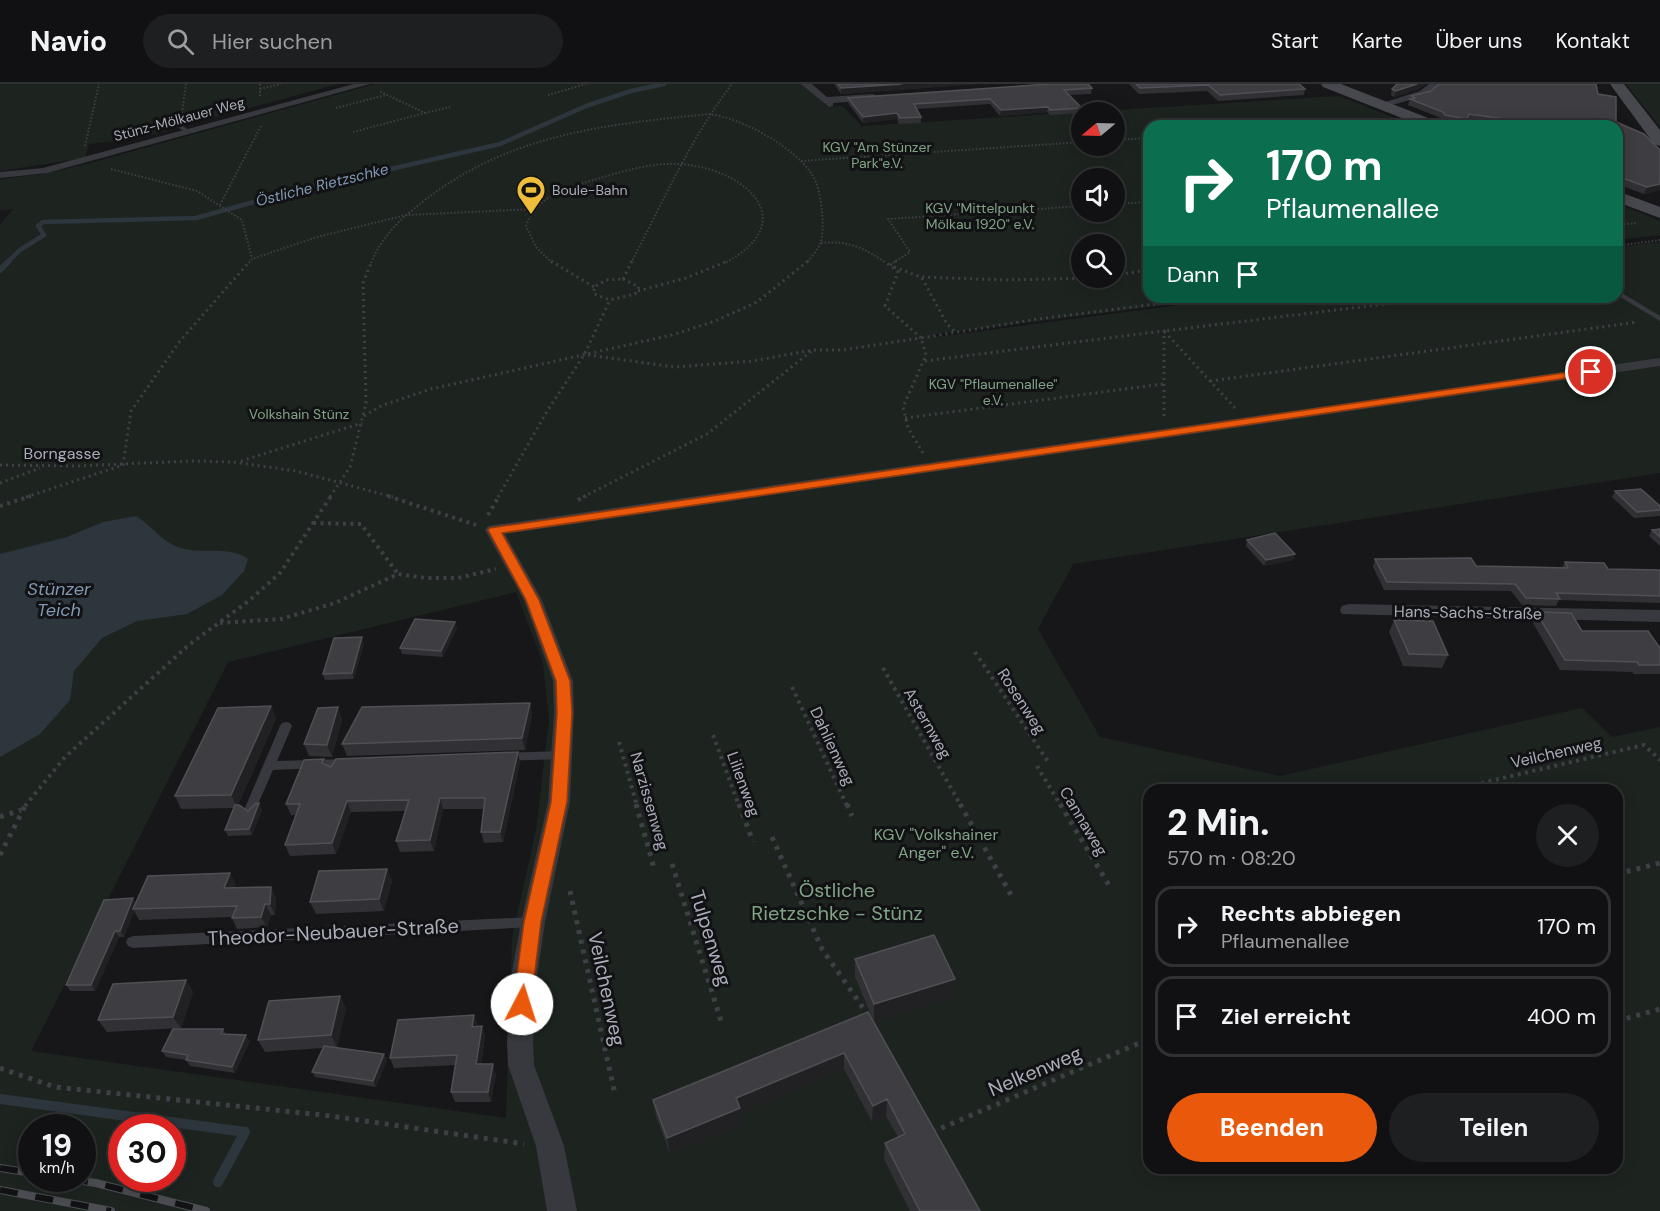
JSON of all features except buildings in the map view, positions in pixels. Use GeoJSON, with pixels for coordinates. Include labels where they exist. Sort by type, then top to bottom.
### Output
{"type":"FeatureCollection","features":[{"type":"Feature","properties":{"kind":"street","name":"Stünz-Mölkauer Weg"},"geometry":{"type":"LineString","coordinates":[[0,175],[43,171],[184,129],[269,110],[365,84]]}},
{"type":"Feature","properties":{"kind":"street"},"geometry":{"type":"LineString","coordinates":[[806,84],[827,102],[882,96]]}},
{"type":"Feature","properties":{"kind":"street"},"geometry":{"type":"LineString","coordinates":[[1328,84],[1420,120]]}},
{"type":"Feature","properties":{"kind":"street"},"geometry":{"type":"LineString","coordinates":[[1381,105],[1424,93],[1436,84]]}},
{"type":"Feature","properties":{"kind":"street"},"geometry":{"type":"LineString","coordinates":[[1617,84],[1660,141]]}},
{"type":"Feature","properties":{"kind":"street"},"geometry":{"type":"LineString","coordinates":[[1623,198],[1660,213]]}},
{"type":"Feature","properties":{"kind":"street"},"geometry":{"type":"LineString","coordinates":[[562,1211],[550,1146],[521,1065],[523,984],[532,922],[559,802],[564,713],[563,681],[533,600],[490,525],[930,467],[1660,362]]}},
{"type":"Feature","properties":{"kind":"street","name":"Hans-Sachs-Straße"},"geometry":{"type":"LineString","coordinates":[[1349,610],[1660,616]]}},
{"type":"Feature","properties":{"kind":"lane"},"geometry":{"type":"LineString","coordinates":[[1623,296],[1660,319]]}},
{"type":"Feature","properties":{"kind":"lane"},"geometry":{"type":"LineString","coordinates":[[250,810],[286,726]]}},
{"type":"Feature","properties":{"kind":"lane"},"geometry":{"type":"LineString","coordinates":[[491,758],[561,755]]}},
{"type":"Feature","properties":{"kind":"lane"},"geometry":{"type":"LineString","coordinates":[[270,766],[363,763]]}},
{"type":"Feature","properties":{"kind":"lane","name":"Theodor-Neubauer-Straße"},"geometry":{"type":"LineString","coordinates":[[133,942],[532,922]]}},
{"type":"Feature","properties":{"kind":"path"},"geometry":{"type":"LineString","coordinates":[[99,84],[81,161],[197,191],[242,220],[252,259]]}},
{"type":"Feature","properties":{"kind":"path"},"geometry":{"type":"LineString","coordinates":[[184,129],[186,84]]}},
{"type":"Feature","properties":{"kind":"path"},"geometry":{"type":"LineString","coordinates":[[260,89],[281,84]]}},
{"type":"Feature","properties":{"kind":"path"},"geometry":{"type":"LineString","coordinates":[[365,84],[425,113]]}},
{"type":"Feature","properties":{"kind":"path"},"geometry":{"type":"LineString","coordinates":[[548,95],[586,84]]}},
{"type":"Feature","properties":{"kind":"path"},"geometry":{"type":"LineString","coordinates":[[623,279],[673,183],[680,164],[709,114],[732,84]]}},
{"type":"Feature","properties":{"kind":"path"},"geometry":{"type":"LineString","coordinates":[[336,108],[387,95]]}},
{"type":"Feature","properties":{"kind":"path"},"geometry":{"type":"LineString","coordinates":[[353,132],[450,107]]}},
{"type":"Feature","properties":{"kind":"path"},"geometry":{"type":"LineString","coordinates":[[220,205],[269,110]]}},
{"type":"Feature","properties":{"kind":"path"},"geometry":{"type":"LineString","coordinates":[[0,855],[21,810],[65,757],[190,644],[249,600],[280,573],[342,480],[350,467],[364,416],[366,324],[363,283],[378,245],[406,215],[441,187],[516,148],[563,134],[612,124],[709,114],[725,116],[760,131],[800,161],[814,177],[820,196],[821,243],[805,266],[757,302],[715,321],[672,335],[431,389],[383,405],[364,416]]}},
{"type":"Feature","properties":{"kind":"path"},"geometry":{"type":"LineString","coordinates":[[1125,139],[1143,138]]}},
{"type":"Feature","properties":{"kind":"path"},"geometry":{"type":"LineString","coordinates":[[800,161],[1071,143]]}},
{"type":"Feature","properties":{"kind":"path"},"geometry":{"type":"LineString","coordinates":[[680,164],[719,172],[753,192],[760,207],[762,223],[760,235],[750,247],[706,272],[638,291],[630,297],[610,300],[594,294],[594,286],[565,271],[532,246],[526,226],[534,209],[551,197],[593,180],[630,170],[680,164]]}},
{"type":"Feature","properties":{"kind":"path"},"geometry":{"type":"LineString","coordinates":[[1125,203],[1143,202]]}},
{"type":"Feature","properties":{"kind":"path"},"geometry":{"type":"LineString","coordinates":[[1071,207],[888,219],[910,252],[890,265],[921,277],[1006,280],[1071,279]]}},
{"type":"Feature","properties":{"kind":"path"},"geometry":{"type":"LineString","coordinates":[[0,506],[123,465],[131,411],[180,341],[252,259],[317,237],[406,215],[534,209]]}},
{"type":"Feature","properties":{"kind":"path"},"geometry":{"type":"LineString","coordinates":[[821,243],[838,240],[868,250],[898,272],[885,306],[921,338],[926,355],[903,407],[908,428],[930,467]]}},
{"type":"Feature","properties":{"kind":"path"},"geometry":{"type":"LineString","coordinates":[[1623,245],[1660,240]]}},
{"type":"Feature","properties":{"kind":"path"},"geometry":{"type":"LineString","coordinates":[[1125,273],[1143,271]]}},
{"type":"Feature","properties":{"kind":"path"},"geometry":{"type":"LineString","coordinates":[[921,277],[947,324],[955,332]]}},
{"type":"Feature","properties":{"kind":"path"},"geometry":{"type":"LineString","coordinates":[[594,286],[606,280],[623,279],[637,284],[638,291]]}},
{"type":"Feature","properties":{"kind":"path"},"geometry":{"type":"LineString","coordinates":[[238,462],[342,480],[490,525],[546,413],[584,355],[610,300]]}},
{"type":"Feature","properties":{"kind":"path"},"geometry":{"type":"LineString","coordinates":[[584,355],[675,367],[753,361],[813,350],[842,350],[1167,303]]}},
{"type":"Feature","properties":{"kind":"path"},"geometry":{"type":"LineString","coordinates":[[924,361],[1395,303]]}},
{"type":"Feature","properties":{"kind":"path"},"geometry":{"type":"LineString","coordinates":[[1210,381],[1648,321]]}},
{"type":"Feature","properties":{"kind":"path"},"geometry":{"type":"LineString","coordinates":[[1164,332],[1248,421]]}},
{"type":"Feature","properties":{"kind":"path"},"geometry":{"type":"LineString","coordinates":[[1164,332],[1163,418],[1176,432]]}},
{"type":"Feature","properties":{"kind":"path"},"geometry":{"type":"LineString","coordinates":[[573,503],[707,434],[813,350]]}},
{"type":"Feature","properties":{"kind":"path"},"geometry":{"type":"LineString","coordinates":[[905,418],[1163,384]]}},
{"type":"Feature","properties":{"kind":"path"},"geometry":{"type":"LineString","coordinates":[[238,462],[300,440],[328,435],[363,422]]}},
{"type":"Feature","properties":{"kind":"path","name":"Borngasse"},"geometry":{"type":"LineString","coordinates":[[0,465],[43,467],[174,461],[238,462]]}},
{"type":"Feature","properties":{"kind":"path"},"geometry":{"type":"LineString","coordinates":[[0,483],[43,467]]}},
{"type":"Feature","properties":{"kind":"path"},"geometry":{"type":"LineString","coordinates":[[313,523],[361,524],[398,574]]}},
{"type":"Feature","properties":{"kind":"path"},"geometry":{"type":"LineString","coordinates":[[219,623],[281,619],[335,603],[398,574],[426,578],[458,578],[513,564]]}},
{"type":"Feature","properties":{"kind":"path","name":"Rosenweg"},"geometry":{"type":"LineString","coordinates":[[975,652],[1048,763]]}},
{"type":"Feature","properties":{"kind":"path","name":"Asternweg"},"geometry":{"type":"LineString","coordinates":[[883,668],[1011,895]]}},
{"type":"Feature","properties":{"kind":"path","name":"Dahlienweg"},"geometry":{"type":"LineString","coordinates":[[792,687],[852,816]]}},
{"type":"Feature","properties":{"kind":"path","name":"Lilienweg"},"geometry":{"type":"LineString","coordinates":[[713,735],[753,842]]}},
{"type":"Feature","properties":{"kind":"path","name":"Narzissenweg"},"geometry":{"type":"LineString","coordinates":[[619,742],[654,868]]}},
{"type":"Feature","properties":{"kind":"path","name":"Veilchenweg"},"geometry":{"type":"LineString","coordinates":[[1478,784],[1644,745],[1660,760]]}},
{"type":"Feature","properties":{"kind":"path","name":"Cannaweg"},"geometry":{"type":"LineString","coordinates":[[1037,766],[1110,887]]}},
{"type":"Feature","properties":{"kind":"path"},"geometry":{"type":"LineString","coordinates":[[0,817],[21,810]]}},
{"type":"Feature","properties":{"kind":"path"},"geometry":{"type":"LineString","coordinates":[[772,837],[822,949],[870,1020]]}},
{"type":"Feature","properties":{"kind":"path"},"geometry":{"type":"LineString","coordinates":[[1623,872],[1660,863]]}},
{"type":"Feature","properties":{"kind":"path","name":"Tulpenweg"},"geometry":{"type":"LineString","coordinates":[[672,864],[721,1021]]}},
{"type":"Feature","properties":{"kind":"path","name":"Veilchenweg"},"geometry":{"type":"LineString","coordinates":[[570,891],[615,1094]]}},
{"type":"Feature","properties":{"kind":"path"},"geometry":{"type":"LineString","coordinates":[[1623,1019],[1660,1009]]}},
{"type":"Feature","properties":{"kind":"path","name":"Nelkenweg"},"geometry":{"type":"LineString","coordinates":[[932,1132],[1143,1042]]}},
{"type":"Feature","properties":{"kind":"path"},"geometry":{"type":"LineString","coordinates":[[0,1068],[55,1087],[331,1116],[491,1141],[550,1146]]}},
{"type":"Feature","properties":{"kind":"path"},"geometry":{"type":"LineString","coordinates":[[926,1121],[937,1142]]}},
{"type":"Feature","properties":{"kind":"green space"},"geometry":{"type":"Polygon","coordinates":[[[0,84],[338,84],[136,139],[89,144],[85,158],[0,171],[0,84]]]}},
{"type":"Feature","properties":{"kind":"green space","name":"Östliche Rietzschke - Stünz"},"geometry":{"type":"Polygon","coordinates":[[[375,84],[803,84],[828,107],[842,106],[862,126],[1071,113],[1071,156],[1125,156],[1125,109],[1339,96],[1400,120],[1143,120],[1143,303],[1183,303],[935,334],[937,337],[1195,303],[1623,303],[1623,246],[1660,242],[1660,473],[1073,564],[1038,629],[1100,737],[1280,776],[1582,708],[1612,737],[1660,727],[1660,1211],[0,1211],[0,225],[13,209],[0,210],[0,179],[42,174],[87,164],[375,84]],[[516,592],[228,662],[31,1051],[506,1118],[512,938],[536,830],[549,720],[543,663],[516,592]]]}},
{"type":"Feature","properties":{"kind":"green space"},"geometry":{"type":"Polygon","coordinates":[[[1626,84],[1660,84],[1660,127],[1626,84]]]}},
{"type":"Feature","properties":{"kind":"green space"},"geometry":{"type":"Polygon","coordinates":[[[1623,206],[1660,221],[1660,235],[1623,239],[1623,206]]]}},
{"type":"Feature","properties":{"kind":"water","name":"Stünzer Teich"},"geometry":{"type":"Polygon","coordinates":[[[136,516],[175,546],[198,551],[232,552],[248,559],[244,571],[222,595],[187,614],[137,621],[102,638],[74,671],[70,700],[40,734],[0,757],[0,554],[67,537],[103,522],[136,516]]]}},
{"type":"Feature","properties":{"kind":"waterway","name":"Östliche Rietzschke"},"geometry":{"type":"LineString","coordinates":[[0,270],[20,250],[44,235],[38,226],[43,222],[196,218],[286,193],[500,144],[586,106],[631,91],[664,84]]}},
{"type":"Feature","properties":{"kind":"waterway"},"geometry":{"type":"LineString","coordinates":[[0,1099],[245,1132],[218,1182]]}},
{"type":"Feature","properties":{"kind":"railway"},"geometry":{"type":"LineString","coordinates":[[0,1168],[18,1171]]}},
{"type":"Feature","properties":{"kind":"railway"},"geometry":{"type":"LineString","coordinates":[[96,1183],[206,1211]]}},
{"type":"Feature","properties":{"kind":"railway"},"geometry":{"type":"LineString","coordinates":[[0,1190],[111,1211]]}},
{"type":"Feature","properties":{"kind":"place","name":"Boule-Bahn"},"geometry":{"type":"Point","coordinates":[531,216]}},
{"type":"Feature","properties":{"kind":"route"},"geometry":{"type":"LineString","coordinates":[[522,1004],[532,922],[559,802],[564,713],[563,681],[533,600],[494,530],[1591,372]]}},
{"type":"Feature","properties":{"kind":"park label","name":"KGV \"Am Stünzer Park\"e.V."},"geometry":{"type":"Point","coordinates":[877,156]}},
{"type":"Feature","properties":{"kind":"park label","name":"KGV \"Mittelpunkt Mölkau 1920\" e.V."},"geometry":{"type":"Point","coordinates":[980,216]}},
{"type":"Feature","properties":{"kind":"park label","name":"KGV \"Pflaumenallee\" e.V."},"geometry":{"type":"Point","coordinates":[993,392]}},
{"type":"Feature","properties":{"kind":"park label","name":"Volkshain Stünz"},"geometry":{"type":"Point","coordinates":[299,414]}},
{"type":"Feature","properties":{"kind":"park label","name":"KGV \"Volkshainer Anger\" e.V."},"geometry":{"type":"Point","coordinates":[936,843]}}]}
